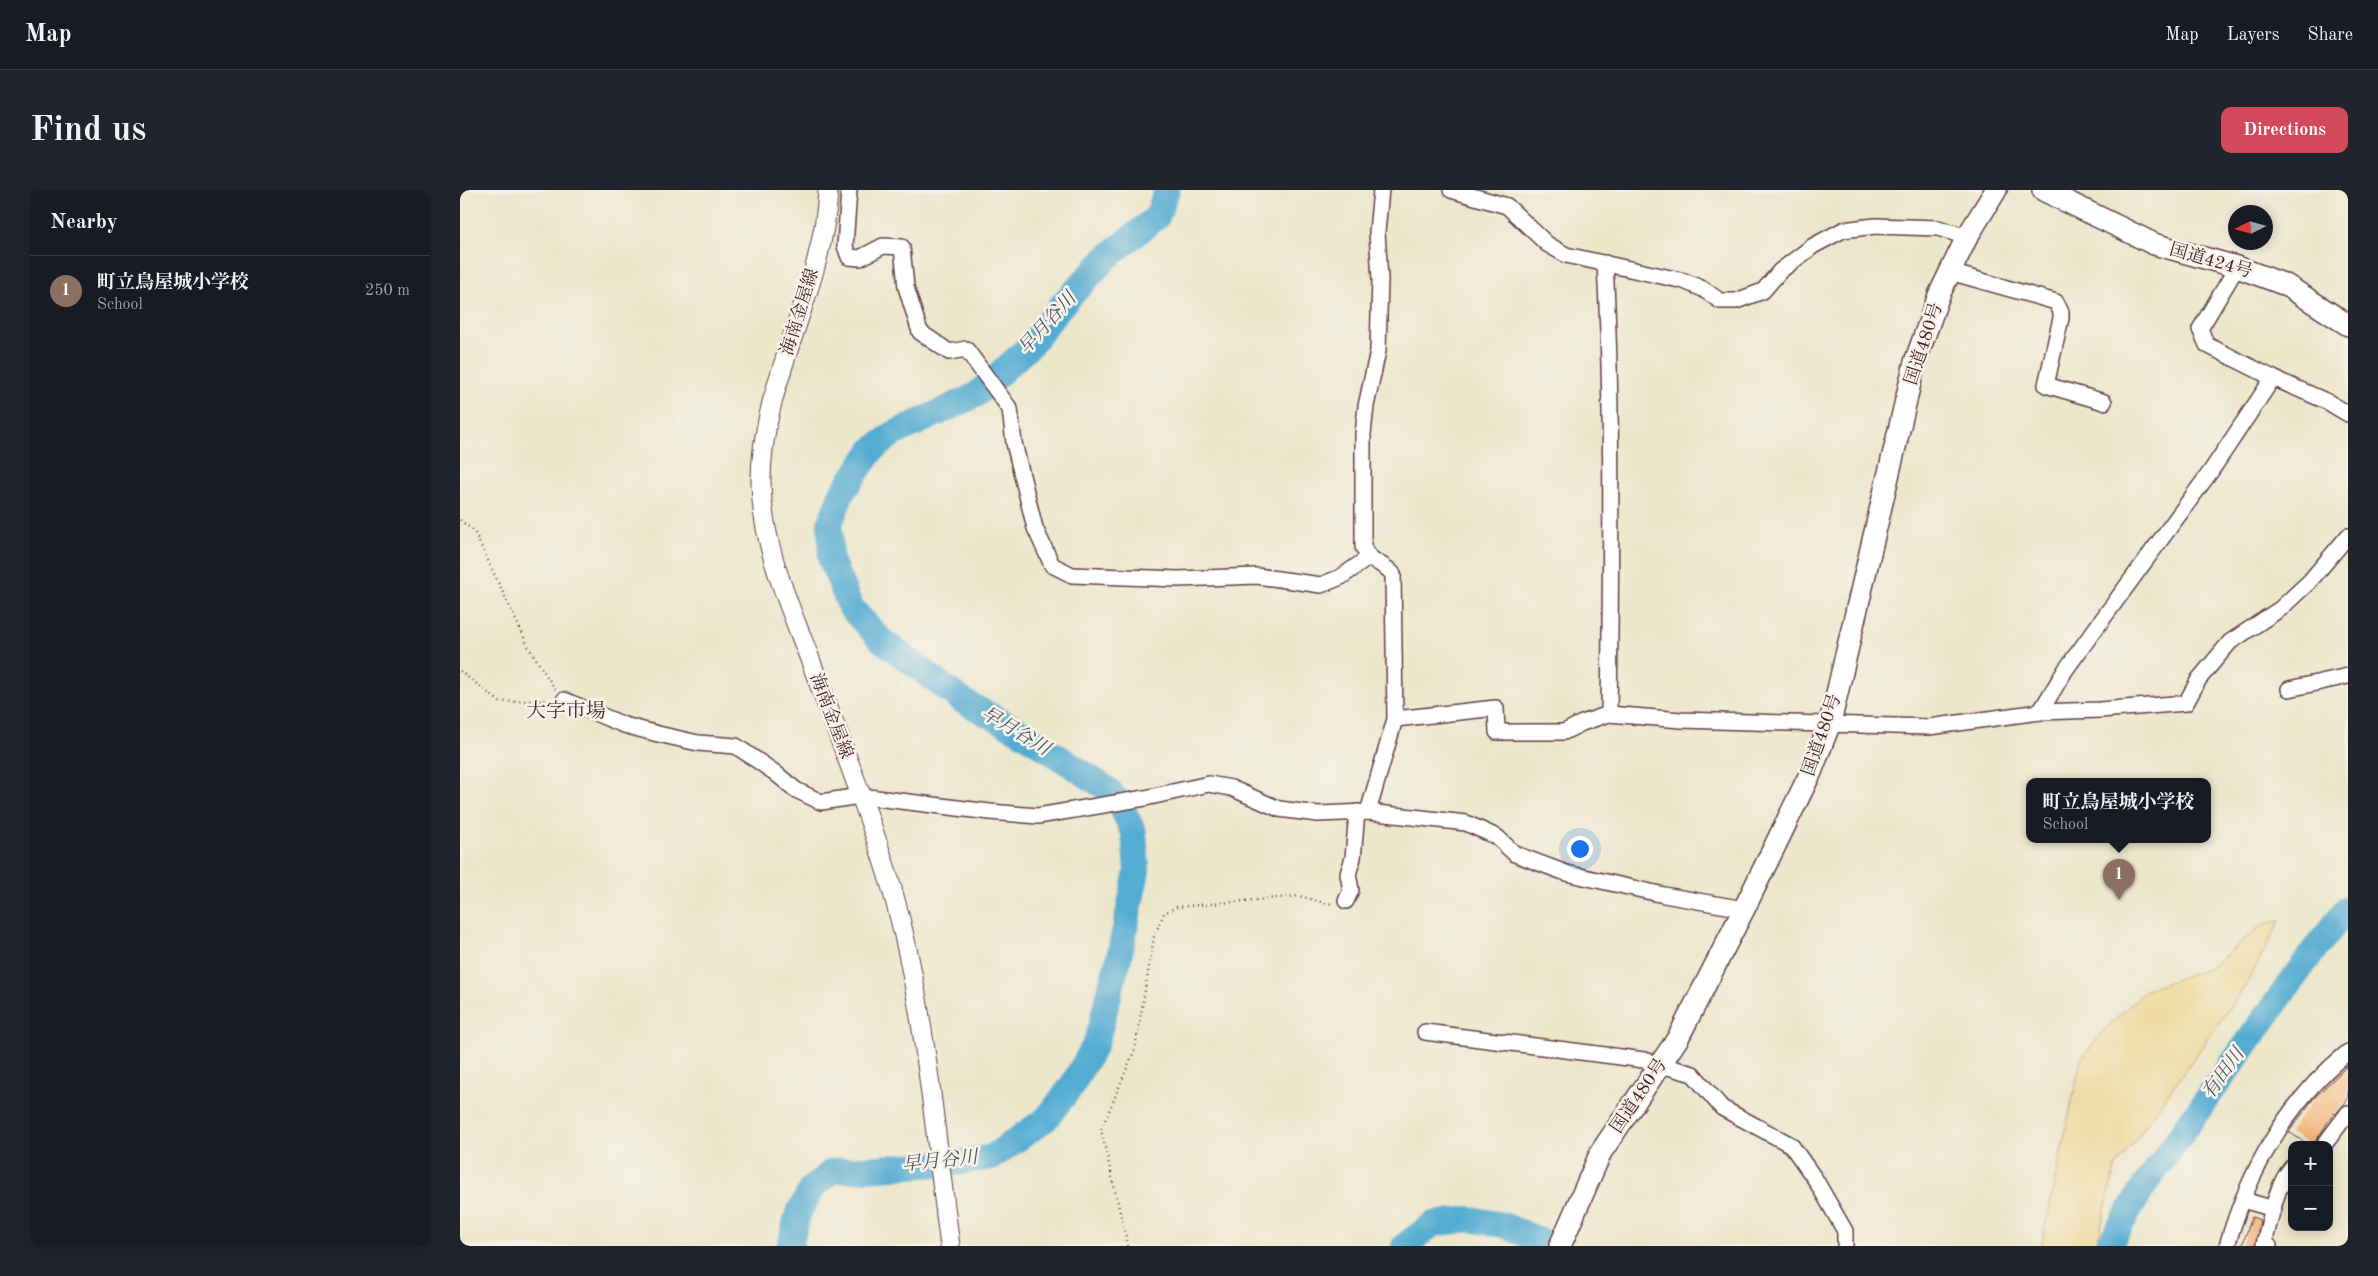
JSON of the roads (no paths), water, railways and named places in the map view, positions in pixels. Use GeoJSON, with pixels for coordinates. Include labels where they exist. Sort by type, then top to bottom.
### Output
{"type":"FeatureCollection","features":[{"type":"Feature","properties":{"kind":"highway","name":"国道480号"},"geometry":{"type":"LineString","coordinates":[[1560,1246],[1601,1152],[1678,1038],[1811,772],[1830,723],[1915,362],[1939,295],[1967,237],[1996,190]]}},
{"type":"Feature","properties":{"kind":"highway","name":"国道424号"},"geometry":{"type":"LineString","coordinates":[[2043,190],[2154,244],[2237,267],[2286,285],[2348,325]]}},
{"type":"Feature","properties":{"kind":"main road","name":"海南金屋線"},"geometry":{"type":"LineString","coordinates":[[828,190],[822,238],[769,419],[763,450],[761,483],[766,529],[778,576],[860,796],[878,847],[903,930],[930,1096],[950,1246]]}},
{"type":"Feature","properties":{"kind":"street"},"geometry":{"type":"LineString","coordinates":[[849,190],[845,246],[849,258],[860,258],[883,246],[902,247],[906,287],[920,332],[949,352],[966,349],[1010,410],[1014,443],[1035,528],[1052,565],[1072,575],[1178,579],[1257,576],[1321,585],[1341,577],[1368,558]]}},
{"type":"Feature","properties":{"kind":"street"},"geometry":{"type":"LineString","coordinates":[[1346,901],[1351,890],[1348,874],[1363,812],[1395,719],[1393,574],[1387,567],[1368,558],[1363,547],[1363,434],[1366,406],[1378,351],[1380,295],[1377,232],[1381,190]]}},
{"type":"Feature","properties":{"kind":"street"},"geometry":{"type":"LineString","coordinates":[[1451,190],[1506,206],[1547,244],[1566,255],[1684,281],[1703,289],[1720,301],[1736,301],[1763,291],[1780,271],[1812,246],[1843,230],[1875,226],[1938,228],[1967,237]]}},
{"type":"Feature","properties":{"kind":"street"},"geometry":{"type":"LineString","coordinates":[[1605,263],[1611,500],[1608,714]]}},
{"type":"Feature","properties":{"kind":"street"},"geometry":{"type":"LineString","coordinates":[[2237,267],[2200,329],[2207,345],[2273,378],[2328,402],[2348,414]]}},
{"type":"Feature","properties":{"kind":"street"},"geometry":{"type":"LineString","coordinates":[[1950,272],[2056,302],[2061,312],[2061,318],[2046,385],[2104,402]]}},
{"type":"Feature","properties":{"kind":"street"},"geometry":{"type":"LineString","coordinates":[[2040,712],[2066,669],[2211,471],[2273,378]]}},
{"type":"Feature","properties":{"kind":"street"},"geometry":{"type":"LineString","coordinates":[[1395,719],[1496,708],[1497,732],[1564,732],[1582,723],[1608,714],[1681,720],[1929,727],[2040,712],[2100,710],[2186,703],[2200,679],[2230,642],[2280,609],[2309,582],[2348,536]]}},
{"type":"Feature","properties":{"kind":"street"},"geometry":{"type":"LineString","coordinates":[[2289,689],[2348,676]]}},
{"type":"Feature","properties":{"kind":"street"},"geometry":{"type":"LineString","coordinates":[[564,700],[624,725],[698,743],[736,746],[774,772],[796,790],[821,802],[860,796],[1038,816],[1145,798],[1209,784],[1231,788],[1279,809],[1318,814],[1363,812],[1466,823],[1497,838],[1515,854],[1566,873],[1744,909]]}},
{"type":"Feature","properties":{"kind":"street"},"geometry":{"type":"LineString","coordinates":[[1425,1032],[1644,1060],[1693,1074],[1722,1108],[1791,1145],[1815,1179],[1846,1231],[1845,1246]]}},
{"type":"Feature","properties":{"kind":"street"},"geometry":{"type":"LineString","coordinates":[[2227,1246],[2243,1200],[2262,1160],[2288,1114],[2320,1075],[2348,1052]]}},
{"type":"Feature","properties":{"kind":"street"},"geometry":{"type":"LineString","coordinates":[[2327,1141],[2348,1113]]}},
{"type":"Feature","properties":{"kind":"street"},"geometry":{"type":"LineString","coordinates":[[2268,1246],[2264,1244],[2278,1193],[2288,1175]]}},
{"type":"Feature","properties":{"kind":"street"},"geometry":{"type":"LineString","coordinates":[[2243,1200],[2274,1209]]}},
{"type":"Feature","properties":{"kind":"waterway","name":"早月谷川"},"geometry":{"type":"LineString","coordinates":[[790,1246],[797,1216],[812,1188],[833,1171],[954,1163],[992,1157],[1046,1119],[1071,1087],[1096,1043],[1119,957],[1137,871],[1134,833],[1121,806],[1109,790],[1019,731],[963,701],[880,639],[851,608],[831,560],[830,523],[842,493],[872,450],[893,434],[976,395],[1032,344],[1060,307],[1106,258],[1157,217],[1167,190]]}},
{"type":"Feature","properties":{"kind":"waterway","name":"有田川"},"geometry":{"type":"LineString","coordinates":[[2108,1246],[2146,1183],[2311,954],[2348,908]]}},
{"type":"Feature","properties":{"kind":"waterway","name":"早月谷川"},"geometry":{"type":"LineString","coordinates":[[1404,1246],[1433,1224],[1470,1219],[1503,1225],[1553,1246]]}},
{"type":"Feature","properties":{"kind":"place","name":"町立鳥屋城小学校"},"geometry":{"type":"Point","coordinates":[2119,900]}},
{"type":"Feature","properties":{"kind":"district","name":"大字市場"},"geometry":{"type":"Point","coordinates":[566,712]}}]}
